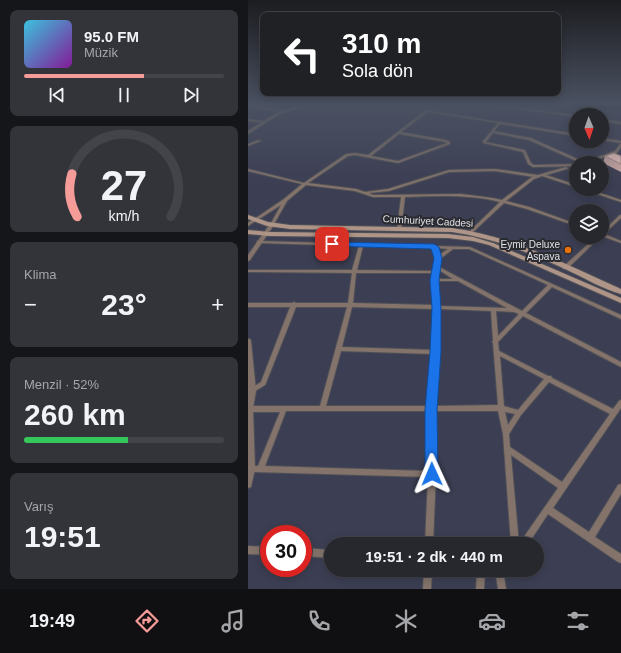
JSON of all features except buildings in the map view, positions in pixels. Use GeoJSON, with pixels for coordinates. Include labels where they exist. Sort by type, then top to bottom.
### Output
{"type":"FeatureCollection","features":[{"type":"Feature","properties":{"kind":"main road","name":"Cumhuriyet Caddesi"},"geometry":{"type":"LineString","coordinates":[[248,217],[272,225],[300,228],[471,232],[504,241],[621,292]]}},
{"type":"Feature","properties":{"kind":"main road","name":"Cumhuriyet Caddesi"},"geometry":{"type":"LineString","coordinates":[[248,232],[265,234],[448,236],[473,239],[491,244],[621,301]]}},
{"type":"Feature","properties":{"kind":"street"},"geometry":{"type":"LineString","coordinates":[[555,131],[569,134]]}},
{"type":"Feature","properties":{"kind":"street"},"geometry":{"type":"LineString","coordinates":[[569,157],[534,141],[492,132],[484,142],[524,151],[530,164],[533,166],[569,165]]}},
{"type":"Feature","properties":{"kind":"street"},"geometry":{"type":"LineString","coordinates":[[248,225],[347,155],[355,154],[368,157],[398,162],[449,143],[446,140],[399,133],[368,157]]}},
{"type":"Feature","properties":{"kind":"street"},"geometry":{"type":"LineString","coordinates":[[609,140],[621,142]]}},
{"type":"Feature","properties":{"kind":"street"},"geometry":{"type":"LineString","coordinates":[[248,145],[259,141]]}},
{"type":"Feature","properties":{"kind":"street"},"geometry":{"type":"LineString","coordinates":[[609,156],[616,154],[621,145]]}},
{"type":"Feature","properties":{"kind":"street"},"geometry":{"type":"LineString","coordinates":[[471,232],[517,188],[538,175],[569,167]]}},
{"type":"Feature","properties":{"kind":"street"},"geometry":{"type":"LineString","coordinates":[[248,170],[305,184],[364,193],[373,196],[462,195],[503,201],[569,223]]}},
{"type":"Feature","properties":{"kind":"street"},"geometry":{"type":"LineString","coordinates":[[364,193],[388,190],[449,171],[495,170],[538,175],[569,184]]}},
{"type":"Feature","properties":{"kind":"street"},"geometry":{"type":"LineString","coordinates":[[400,230],[403,196]]}},
{"type":"Feature","properties":{"kind":"street"},"geometry":{"type":"LineString","coordinates":[[606,196],[621,201]]}},
{"type":"Feature","properties":{"kind":"street"},"geometry":{"type":"LineString","coordinates":[[248,259],[272,225],[285,200]]}},
{"type":"Feature","properties":{"kind":"street"},"geometry":{"type":"LineString","coordinates":[[609,227],[621,216]]}},
{"type":"Feature","properties":{"kind":"street"},"geometry":{"type":"LineString","coordinates":[[609,237],[621,242]]}},
{"type":"Feature","properties":{"kind":"street"},"geometry":{"type":"LineString","coordinates":[[259,242],[434,247],[475,250],[621,317]]}},
{"type":"Feature","properties":{"kind":"street"},"geometry":{"type":"LineString","coordinates":[[565,268],[591,244]]}},
{"type":"Feature","properties":{"kind":"street"},"geometry":{"type":"LineString","coordinates":[[323,407],[350,304],[354,272],[361,245]]}},
{"type":"Feature","properties":{"kind":"street"},"geometry":{"type":"LineString","coordinates":[[429,537],[432,474],[431,410],[436,352],[437,308],[435,269],[438,258],[434,247]]}},
{"type":"Feature","properties":{"kind":"street"},"geometry":{"type":"LineString","coordinates":[[438,258],[453,248]]}},
{"type":"Feature","properties":{"kind":"street"},"geometry":{"type":"LineString","coordinates":[[248,270],[354,272],[435,269],[514,310],[523,313],[621,365]]}},
{"type":"Feature","properties":{"kind":"street"},"geometry":{"type":"LineString","coordinates":[[435,280],[457,280]]}},
{"type":"Feature","properties":{"kind":"street"},"geometry":{"type":"LineString","coordinates":[[495,342],[551,285]]}},
{"type":"Feature","properties":{"kind":"street"},"geometry":{"type":"LineString","coordinates":[[248,304],[350,304],[514,310]]}},
{"type":"Feature","properties":{"kind":"street"},"geometry":{"type":"LineString","coordinates":[[252,391],[263,383],[294,304]]}},
{"type":"Feature","properties":{"kind":"street"},"geometry":{"type":"LineString","coordinates":[[493,309],[501,408],[508,449],[514,537]]}},
{"type":"Feature","properties":{"kind":"street"},"geometry":{"type":"LineString","coordinates":[[248,341],[252,391],[249,409],[251,469],[248,484]]}},
{"type":"Feature","properties":{"kind":"street"},"geometry":{"type":"LineString","coordinates":[[338,349],[436,352]]}},
{"type":"Feature","properties":{"kind":"street"},"geometry":{"type":"LineString","coordinates":[[497,352],[614,413]]}},
{"type":"Feature","properties":{"kind":"street"},"geometry":{"type":"LineString","coordinates":[[506,434],[519,413],[549,378]]}},
{"type":"Feature","properties":{"kind":"street"},"geometry":{"type":"LineString","coordinates":[[528,537],[621,403]]}},
{"type":"Feature","properties":{"kind":"street"},"geometry":{"type":"LineString","coordinates":[[249,409],[323,407],[431,410],[501,408],[519,413]]}},
{"type":"Feature","properties":{"kind":"street"},"geometry":{"type":"LineString","coordinates":[[260,469],[284,409]]}},
{"type":"Feature","properties":{"kind":"street"},"geometry":{"type":"LineString","coordinates":[[508,449],[563,487]]}},
{"type":"Feature","properties":{"kind":"street"},"geometry":{"type":"LineString","coordinates":[[251,469],[432,474]]}},
{"type":"Feature","properties":{"kind":"street"},"geometry":{"type":"LineString","coordinates":[[590,538],[621,487]]}},
{"type":"Feature","properties":{"kind":"street"},"geometry":{"type":"LineString","coordinates":[[548,509],[621,559]]}},
{"type":"Feature","properties":{"kind":"street"},"geometry":{"type":"LineString","coordinates":[[248,550],[260,551]]}},
{"type":"Feature","properties":{"kind":"street"},"geometry":{"type":"LineString","coordinates":[[312,553],[324,554]]}},
{"type":"Feature","properties":{"kind":"street"},"geometry":{"type":"LineString","coordinates":[[427,589],[428,577]]}},
{"type":"Feature","properties":{"kind":"street"},"geometry":{"type":"LineString","coordinates":[[480,589],[481,577]]}},
{"type":"Feature","properties":{"kind":"street"},"geometry":{"type":"LineString","coordinates":[[500,577],[502,589]]}},
{"type":"Feature","properties":{"kind":"shaded area"},"geometry":{"type":"Polygon","coordinates":[[[248,131],[569,131],[569,148],[609,148],[609,131],[621,131],[621,589],[248,589],[248,131]]]}},
{"type":"Feature","properties":{"kind":"place","name":"Eymir Deluxe Aspava"},"geometry":{"type":"Point","coordinates":[568,250]}},
{"type":"Feature","properties":{"kind":"route"},"geometry":{"type":"LineString","coordinates":[[332,244],[434,247],[438,258],[435,280],[437,308],[436,352],[431,410],[432,474]]}}]}
